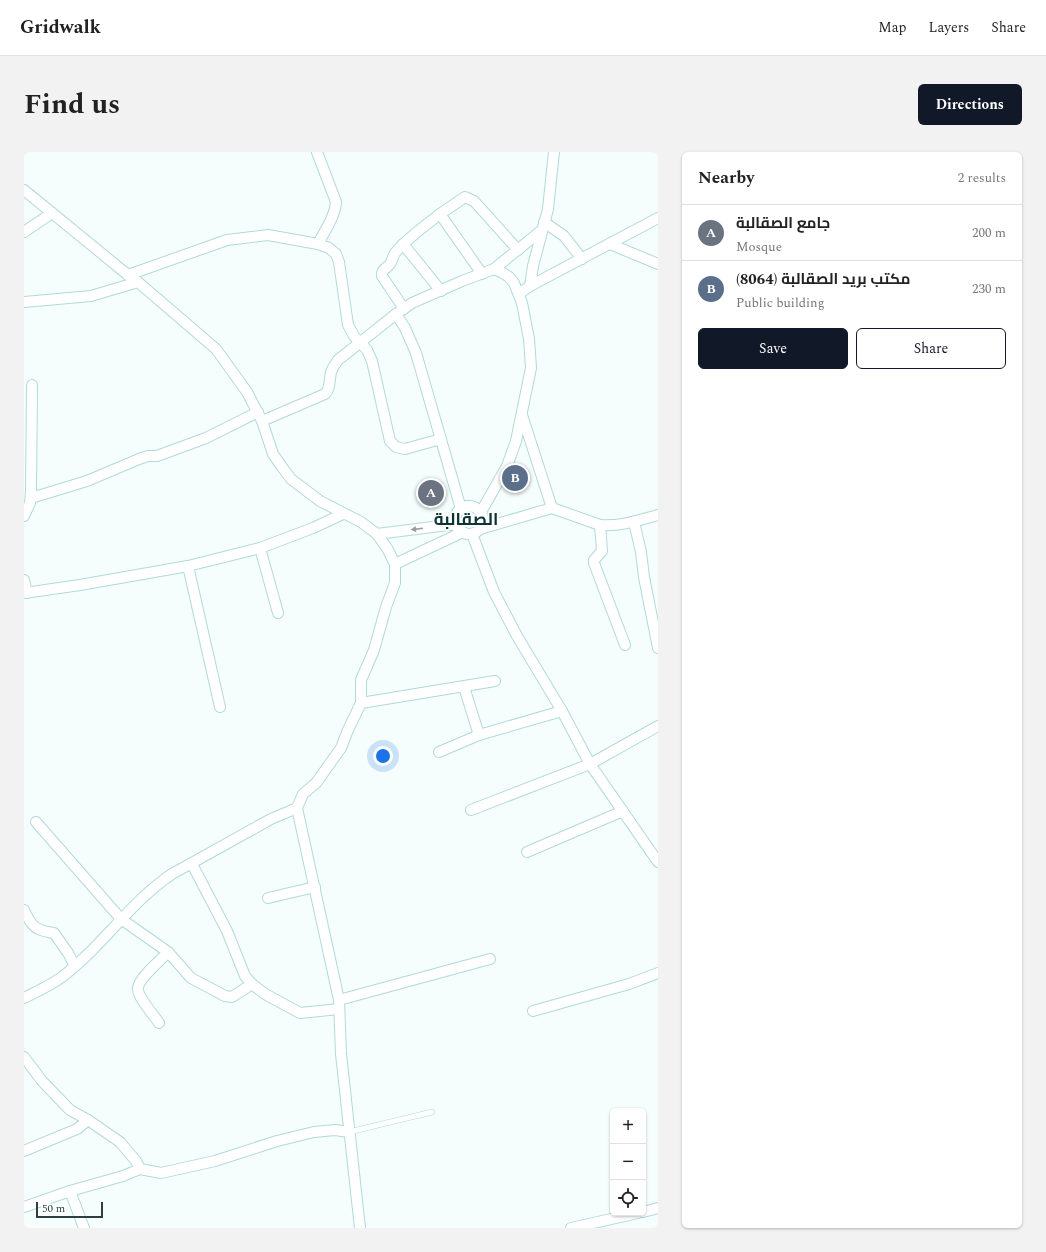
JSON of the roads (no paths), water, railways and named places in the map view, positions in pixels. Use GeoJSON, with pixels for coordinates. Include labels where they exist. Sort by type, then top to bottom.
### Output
{"type":"FeatureCollection","features":[{"type":"Feature","properties":{"kind":"street"},"geometry":{"type":"LineString","coordinates":[[318,152],[336,202],[336,209],[318,244]]}},
{"type":"Feature","properties":{"kind":"street"},"geometry":{"type":"LineString","coordinates":[[530,286],[533,266],[548,209],[554,152]]}},
{"type":"Feature","properties":{"kind":"street"},"geometry":{"type":"LineString","coordinates":[[24,190],[138,282],[216,349],[247,392],[260,417],[273,454],[291,479],[320,501],[342,514],[361,522],[377,534],[387,548],[395,564],[395,583],[386,607],[374,650],[361,680],[361,703],[348,730],[342,748],[316,783],[303,794],[297,808],[339,1004],[341,1054],[360,1228]]}},
{"type":"Feature","properties":{"kind":"street"},"geometry":{"type":"LineString","coordinates":[[461,509],[416,353],[405,328],[400,311],[382,276],[382,273],[383,270],[389,266],[395,254],[404,244],[440,214],[465,197],[474,201],[518,250]]}},
{"type":"Feature","properties":{"kind":"street"},"geometry":{"type":"LineString","coordinates":[[24,232],[52,213]]}},
{"type":"Feature","properties":{"kind":"street"},"geometry":{"type":"LineString","coordinates":[[440,214],[482,274]]}},
{"type":"Feature","properties":{"kind":"street"},"geometry":{"type":"LineString","coordinates":[[518,294],[530,286],[658,218]]}},
{"type":"Feature","properties":{"kind":"street"},"geometry":{"type":"LineString","coordinates":[[31,498],[87,481],[139,459],[148,456],[157,456],[325,394],[329,390],[333,366],[338,360],[400,311],[412,303],[494,269],[518,250],[543,226]]}},
{"type":"Feature","properties":{"kind":"street"},"geometry":{"type":"LineString","coordinates":[[543,226],[564,236],[582,259]]}},
{"type":"Feature","properties":{"kind":"street"},"geometry":{"type":"LineString","coordinates":[[128,275],[227,240],[268,235],[318,244],[329,248],[336,254],[339,262],[348,325],[354,336],[367,350],[372,362],[390,441],[396,448],[405,449],[441,439]]}},
{"type":"Feature","properties":{"kind":"street"},"geometry":{"type":"LineString","coordinates":[[404,244],[441,291]]}},
{"type":"Feature","properties":{"kind":"street"},"geometry":{"type":"LineString","coordinates":[[610,244],[658,264]]}},
{"type":"Feature","properties":{"kind":"street"},"geometry":{"type":"LineString","coordinates":[[481,512],[507,466],[516,441],[531,368],[531,353],[522,303],[514,283],[509,277],[494,269]]}},
{"type":"Feature","properties":{"kind":"street"},"geometry":{"type":"LineString","coordinates":[[24,302],[90,296],[138,282]]}},
{"type":"Feature","properties":{"kind":"street"},"geometry":{"type":"LineString","coordinates":[[24,516],[31,498],[32,385]]}},
{"type":"Feature","properties":{"kind":"street"},"geometry":{"type":"LineString","coordinates":[[522,413],[552,508]]}},
{"type":"Feature","properties":{"kind":"street"},"geometry":{"type":"LineString","coordinates":[[469,506],[478,508],[484,521],[472,532],[457,527],[456,524],[456,516],[461,509],[469,506]]}},
{"type":"Feature","properties":{"kind":"street"},"geometry":{"type":"LineString","coordinates":[[395,564],[472,532],[552,508],[600,525],[608,526],[634,522],[658,515]]}},
{"type":"Feature","properties":{"kind":"street"},"geometry":{"type":"LineString","coordinates":[[24,580],[25,593],[188,566],[260,548],[313,528],[342,514]]}},
{"type":"Feature","properties":{"kind":"street"},"geometry":{"type":"LineString","coordinates":[[634,522],[641,552],[644,578],[658,648]]}},
{"type":"Feature","properties":{"kind":"street"},"geometry":{"type":"LineString","coordinates":[[377,534],[456,524]]}},
{"type":"Feature","properties":{"kind":"street"},"geometry":{"type":"LineString","coordinates":[[600,525],[602,551],[594,560],[594,563],[625,645]]}},
{"type":"Feature","properties":{"kind":"street"},"geometry":{"type":"LineString","coordinates":[[472,532],[494,592],[517,636],[562,711],[590,764],[658,862]]}},
{"type":"Feature","properties":{"kind":"street"},"geometry":{"type":"LineString","coordinates":[[260,548],[278,613]]}},
{"type":"Feature","properties":{"kind":"street"},"geometry":{"type":"LineString","coordinates":[[188,566],[220,707]]}},
{"type":"Feature","properties":{"kind":"street"},"geometry":{"type":"LineString","coordinates":[[361,703],[495,681]]}},
{"type":"Feature","properties":{"kind":"street"},"geometry":{"type":"LineString","coordinates":[[464,687],[479,735]]}},
{"type":"Feature","properties":{"kind":"street"},"geometry":{"type":"LineString","coordinates":[[439,752],[479,735],[562,711]]}},
{"type":"Feature","properties":{"kind":"street"},"geometry":{"type":"LineString","coordinates":[[471,810],[590,764],[658,726]]}},
{"type":"Feature","properties":{"kind":"street"},"geometry":{"type":"LineString","coordinates":[[24,998],[61,978],[160,882],[271,819],[297,808]]}},
{"type":"Feature","properties":{"kind":"street"},"geometry":{"type":"LineString","coordinates":[[527,852],[623,811]]}},
{"type":"Feature","properties":{"kind":"street"},"geometry":{"type":"LineString","coordinates":[[36,822],[121,919],[168,952],[191,978],[225,996],[232,996],[252,984]]}},
{"type":"Feature","properties":{"kind":"street"},"geometry":{"type":"LineString","coordinates":[[192,864],[227,931],[245,976],[252,984],[265,994],[300,1013],[339,1004],[490,960]]}},
{"type":"Feature","properties":{"kind":"street"},"geometry":{"type":"LineString","coordinates":[[268,898],[315,887]]}},
{"type":"Feature","properties":{"kind":"street"},"geometry":{"type":"LineString","coordinates":[[24,910],[35,927],[54,933],[75,966]]}},
{"type":"Feature","properties":{"kind":"street"},"geometry":{"type":"LineString","coordinates":[[159,1023],[140,995],[138,988],[142,980],[168,952]]}},
{"type":"Feature","properties":{"kind":"street"},"geometry":{"type":"LineString","coordinates":[[532,1011],[629,984],[658,973]]}},
{"type":"Feature","properties":{"kind":"street"},"geometry":{"type":"LineString","coordinates":[[24,1058],[42,1081],[70,1110],[88,1120],[120,1142],[136,1161],[140,1169]]}},
{"type":"Feature","properties":{"kind":"street"},"geometry":{"type":"LineString","coordinates":[[24,1151],[50,1142],[77,1129],[88,1120]]}},
{"type":"Feature","properties":{"kind":"street"},"geometry":{"type":"LineString","coordinates":[[24,1207],[70,1191],[123,1176],[140,1169],[161,1173],[215,1161],[314,1132],[335,1130],[349,1132]]}},
{"type":"Feature","properties":{"kind":"street"},"geometry":{"type":"LineString","coordinates":[[70,1191],[84,1228]]}},
{"type":"Feature","properties":{"kind":"street"},"geometry":{"type":"LineString","coordinates":[[646,1211],[658,1208]]}},
{"type":"Feature","properties":{"kind":"street"},"geometry":{"type":"LineString","coordinates":[[571,1228],[625,1216]]}},
{"type":"Feature","properties":{"kind":"lane"},"geometry":{"type":"LineString","coordinates":[[349,1132],[432,1112]]}},
{"type":"Feature","properties":{"kind":"place","name":"مكتب بريد الصقالبة (8064)"},"geometry":{"type":"Point","coordinates":[515,478]}},
{"type":"Feature","properties":{"kind":"place","name":"جامع الصقالبة"},"geometry":{"type":"Point","coordinates":[431,493]}},
{"type":"Feature","properties":{"kind":"district","name":"الصقالبة"},"geometry":{"type":"Point","coordinates":[466,519]}}]}
